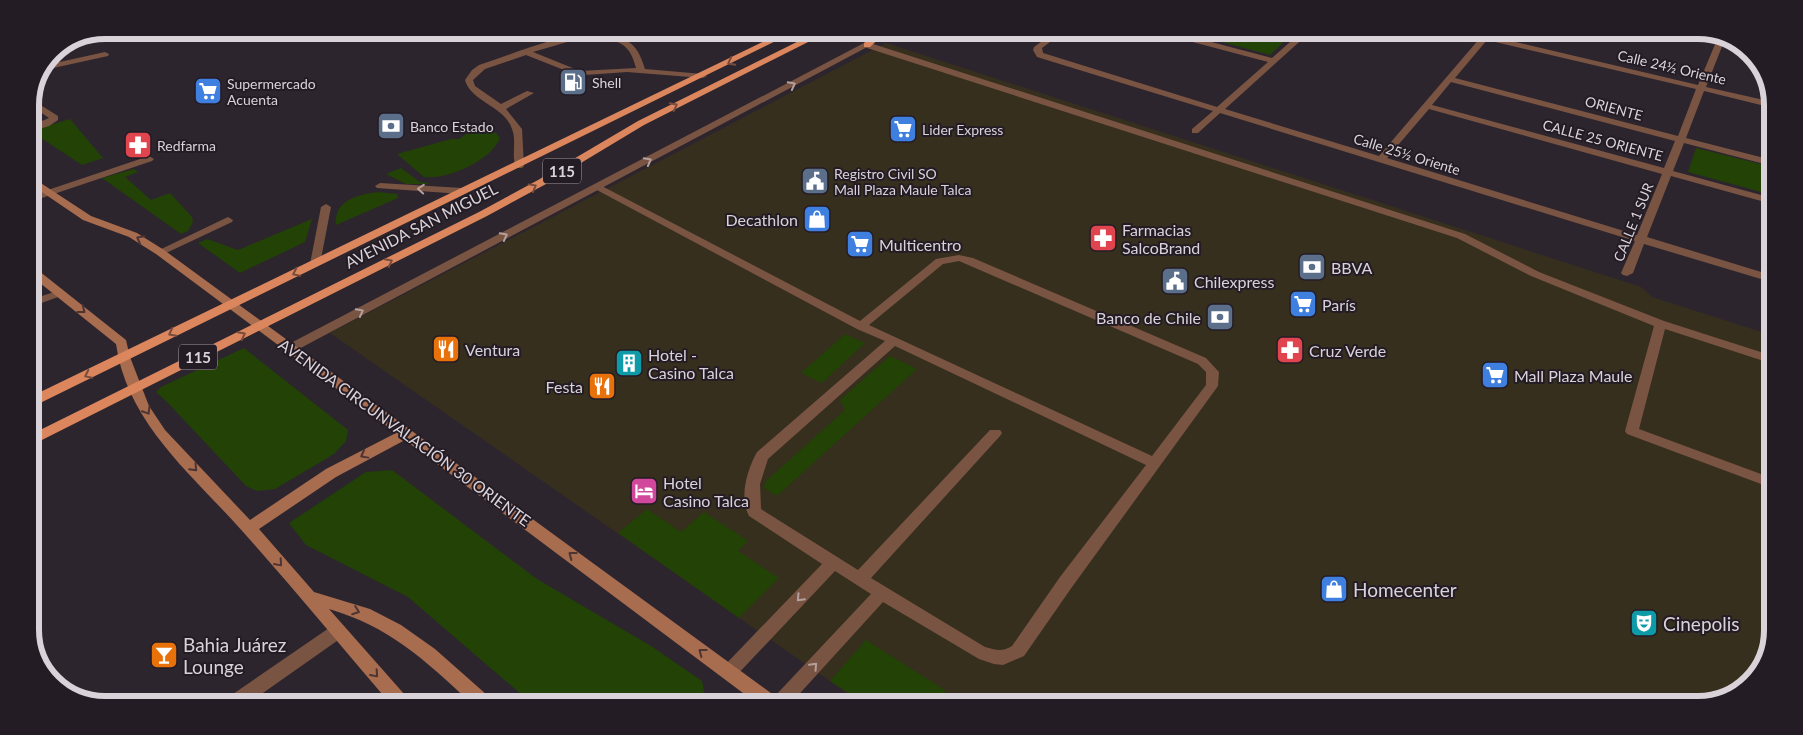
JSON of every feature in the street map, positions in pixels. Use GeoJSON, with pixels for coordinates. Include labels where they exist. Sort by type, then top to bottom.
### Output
{"type":"FeatureCollection","features":[{"type":"Feature","properties":{"kind":"highway","name":"AVENIDA SAN MIGUEL"},"geometry":{"type":"LineString","coordinates":[[39,397],[124,358],[462,192],[519,166],[606,120],[703,76],[776,39]]}},
{"type":"Feature","properties":{"kind":"highway","name":"AVENIDA SAN MIGUEL"},"geometry":{"type":"LineString","coordinates":[[39,436],[514,198],[649,118],[810,39]]}},
{"type":"Feature","properties":{"kind":"highway"},"geometry":{"type":"LineString","coordinates":[[867,45],[874,39]]}},
{"type":"Feature","properties":{"kind":"main road","name":"AVENIDA CIRCUNVALACIÓN 30 ORIENTE"},"geometry":{"type":"LineString","coordinates":[[39,186],[87,218],[133,235],[160,252],[407,432],[761,696]]}},
{"type":"Feature","properties":{"kind":"main road"},"geometry":{"type":"LineString","coordinates":[[39,276],[107,329],[122,344],[124,358],[143,406],[160,433],[249,528],[395,696]]}},
{"type":"Feature","properties":{"kind":"main road"},"geometry":{"type":"LineString","coordinates":[[249,528],[331,474],[407,432]]}},
{"type":"Feature","properties":{"kind":"main road"},"geometry":{"type":"LineString","coordinates":[[309,598],[362,613],[394,629],[423,649],[475,696]]}},
{"type":"Feature","properties":{"kind":"street"},"geometry":{"type":"LineString","coordinates":[[519,166],[517,129],[501,108],[471,87],[471,77],[482,67],[570,39]]}},
{"type":"Feature","properties":{"kind":"street"},"geometry":{"type":"LineString","coordinates":[[617,39],[636,52],[641,71]]}},
{"type":"Feature","properties":{"kind":"street","name":"Calle 25½ Oriente"},"geometry":{"type":"LineString","coordinates":[[1049,39],[1038,47],[1037,52],[1048,59],[1764,277]]}},
{"type":"Feature","properties":{"kind":"street"},"geometry":{"type":"LineString","coordinates":[[1193,39],[1274,61]]}},
{"type":"Feature","properties":{"kind":"street"},"geometry":{"type":"LineString","coordinates":[[1195,131],[1298,39]]}},
{"type":"Feature","properties":{"kind":"street"},"geometry":{"type":"LineString","coordinates":[[1382,160],[1450,79],[1479,39]]}},
{"type":"Feature","properties":{"kind":"street","name":"Calle 24½ Oriente"},"geometry":{"type":"LineString","coordinates":[[1494,39],[1764,103]]}},
{"type":"Feature","properties":{"kind":"street","name":"CALLE 1 SUR"},"geometry":{"type":"LineString","coordinates":[[1628,273],[1720,42]]}},
{"type":"Feature","properties":{"kind":"street"},"geometry":{"type":"LineString","coordinates":[[291,348],[867,45],[1461,236],[1535,274],[1660,324],[1764,357]]}},
{"type":"Feature","properties":{"kind":"street"},"geometry":{"type":"LineString","coordinates":[[526,52],[574,73],[641,71],[703,76]]}},
{"type":"Feature","properties":{"kind":"street"},"geometry":{"type":"LineString","coordinates":[[51,67],[105,54]]}},
{"type":"Feature","properties":{"kind":"street","name":"ORIENTE"},"geometry":{"type":"LineString","coordinates":[[1450,79],[1764,161]]}},
{"type":"Feature","properties":{"kind":"street"},"geometry":{"type":"LineString","coordinates":[[501,108],[530,92]]}},
{"type":"Feature","properties":{"kind":"street","name":"CALLE 25 ORIENTE"},"geometry":{"type":"LineString","coordinates":[[1427,106],[1764,199]]}},
{"type":"Feature","properties":{"kind":"street"},"geometry":{"type":"LineString","coordinates":[[39,107],[55,118],[39,126]]}},
{"type":"Feature","properties":{"kind":"street"},"geometry":{"type":"LineString","coordinates":[[39,196],[148,159]]}},
{"type":"Feature","properties":{"kind":"street"},"geometry":{"type":"LineString","coordinates":[[380,186],[462,192]]}},
{"type":"Feature","properties":{"kind":"street"},"geometry":{"type":"LineString","coordinates":[[598,187],[861,326],[1155,463]]}},
{"type":"Feature","properties":{"kind":"street"},"geometry":{"type":"LineString","coordinates":[[314,264],[326,207]]}},
{"type":"Feature","properties":{"kind":"street"},"geometry":{"type":"LineString","coordinates":[[160,252],[228,220]]}},
{"type":"Feature","properties":{"kind":"street"},"geometry":{"type":"LineString","coordinates":[[861,326],[940,261],[959,258],[969,260],[1202,361],[1211,368],[1215,377],[1212,386],[1018,651],[1010,657],[996,659],[979,652],[861,578],[833,563],[754,512],[750,499],[755,470],[762,456],[893,341]]}},
{"type":"Feature","properties":{"kind":"street"},"geometry":{"type":"LineString","coordinates":[[39,301],[60,293]]}},
{"type":"Feature","properties":{"kind":"street"},"geometry":{"type":"LineString","coordinates":[[1660,324],[1632,431],[1764,480]]}},
{"type":"Feature","properties":{"kind":"street"},"geometry":{"type":"LineString","coordinates":[[861,578],[994,433]]}},
{"type":"Feature","properties":{"kind":"street"},"geometry":{"type":"LineString","coordinates":[[729,672],[833,563]]}},
{"type":"Feature","properties":{"kind":"street"},"geometry":{"type":"LineString","coordinates":[[787,696],[882,592]]}},
{"type":"Feature","properties":{"kind":"street"},"geometry":{"type":"LineString","coordinates":[[244,696],[338,631]]}},
{"type":"Feature","properties":{"kind":"shaded area","name":"Mall Plaza Maule"},"geometry":{"type":"Polygon","coordinates":[[[886,43],[1641,287],[1652,297],[1764,333],[1764,639],[1757,660],[1745,677],[1724,691],[1707,696],[851,696],[330,333],[886,43]]]}},
{"type":"Feature","properties":{"kind":"green space"},"geometry":{"type":"Polygon","coordinates":[[[1211,39],[1287,39],[1270,55],[1211,39]]]}},
{"type":"Feature","properties":{"kind":"green space"},"geometry":{"type":"Polygon","coordinates":[[[70,119],[103,158],[82,165],[39,137],[39,128],[70,119]]]}},
{"type":"Feature","properties":{"kind":"green space"},"geometry":{"type":"Polygon","coordinates":[[[478,126],[496,133],[500,138],[488,154],[456,172],[434,177],[424,177],[397,154],[451,139],[459,139],[478,126]]]}},
{"type":"Feature","properties":{"kind":"green space"},"geometry":{"type":"Polygon","coordinates":[[[1696,148],[1764,165],[1764,193],[1688,172],[1696,148]]]}},
{"type":"Feature","properties":{"kind":"green space"},"geometry":{"type":"Polygon","coordinates":[[[401,168],[420,182],[429,183],[406,184],[386,174],[401,168]]]}},
{"type":"Feature","properties":{"kind":"green space"},"geometry":{"type":"Polygon","coordinates":[[[134,169],[138,172],[125,177],[151,200],[170,193],[192,217],[193,222],[188,231],[181,234],[102,178],[134,169]]]}},
{"type":"Feature","properties":{"kind":"green space"},"geometry":{"type":"Polygon","coordinates":[[[378,192],[397,194],[398,198],[336,225],[338,210],[348,200],[378,192]]]}},
{"type":"Feature","properties":{"kind":"green space"},"geometry":{"type":"Polygon","coordinates":[[[312,219],[305,242],[240,273],[198,243],[207,239],[238,250],[312,219]]]}},
{"type":"Feature","properties":{"kind":"green space"},"geometry":{"type":"Polygon","coordinates":[[[845,334],[865,343],[822,383],[801,373],[845,334]]]}},
{"type":"Feature","properties":{"kind":"green space"},"geometry":{"type":"Polygon","coordinates":[[[244,348],[348,430],[346,441],[334,454],[275,489],[257,491],[246,486],[156,392],[161,387],[244,348]]]}},
{"type":"Feature","properties":{"kind":"green space"},"geometry":{"type":"Polygon","coordinates":[[[890,356],[917,369],[777,496],[764,488],[766,481],[845,410],[840,400],[890,356]]]}},
{"type":"Feature","properties":{"kind":"green space"},"geometry":{"type":"Polygon","coordinates":[[[392,470],[537,579],[651,646],[702,681],[705,696],[523,696],[408,597],[306,545],[289,523],[366,472],[392,470]]]}},
{"type":"Feature","properties":{"kind":"green space"},"geometry":{"type":"Polygon","coordinates":[[[647,509],[681,532],[704,512],[748,541],[738,551],[779,578],[739,618],[618,533],[647,509]]]}},
{"type":"Feature","properties":{"kind":"green space"},"geometry":{"type":"Polygon","coordinates":[[[866,640],[946,691],[942,696],[853,696],[830,681],[866,640]]]}},
{"type":"Feature","properties":{"kind":"place","name":"Shell"},"geometry":{"type":"Point","coordinates":[573,82]}},
{"type":"Feature","properties":{"kind":"place","name":"Supermercado Acuenta"},"geometry":{"type":"Point","coordinates":[208,91]}},
{"type":"Feature","properties":{"kind":"place","name":"Banco Estado"},"geometry":{"type":"Point","coordinates":[391,126]}},
{"type":"Feature","properties":{"kind":"place","name":"Lider Express"},"geometry":{"type":"Point","coordinates":[903,129]}},
{"type":"Feature","properties":{"kind":"place","name":"Redfarma"},"geometry":{"type":"Point","coordinates":[138,145]}},
{"type":"Feature","properties":{"kind":"place","name":"Registro Civil SO Mall Plaza Maule Talca"},"geometry":{"type":"Point","coordinates":[815,181]}},
{"type":"Feature","properties":{"kind":"place","name":"Decathlon"},"geometry":{"type":"Point","coordinates":[817,219]}},
{"type":"Feature","properties":{"kind":"place","name":"Farmacias SalcoBrand"},"geometry":{"type":"Point","coordinates":[1103,238]}},
{"type":"Feature","properties":{"kind":"place","name":"Multicentro"},"geometry":{"type":"Point","coordinates":[860,244]}},
{"type":"Feature","properties":{"kind":"place","name":"BBVA"},"geometry":{"type":"Point","coordinates":[1312,267]}},
{"type":"Feature","properties":{"kind":"place","name":"Chilexpress"},"geometry":{"type":"Point","coordinates":[1175,281]}},
{"type":"Feature","properties":{"kind":"place","name":"París"},"geometry":{"type":"Point","coordinates":[1303,304]}},
{"type":"Feature","properties":{"kind":"place","name":"Banco de Chile"},"geometry":{"type":"Point","coordinates":[1220,317]}},
{"type":"Feature","properties":{"kind":"place","name":"Ventura"},"geometry":{"type":"Point","coordinates":[446,349]}},
{"type":"Feature","properties":{"kind":"place","name":"Cruz Verde"},"geometry":{"type":"Point","coordinates":[1290,350]}},
{"type":"Feature","properties":{"kind":"place","name":"Hotel - Casino Talca"},"geometry":{"type":"Point","coordinates":[629,363]}},
{"type":"Feature","properties":{"kind":"place","name":"Mall Plaza Maule"},"geometry":{"type":"Point","coordinates":[1495,375]}},
{"type":"Feature","properties":{"kind":"place","name":"Festa"},"geometry":{"type":"Point","coordinates":[602,386]}},
{"type":"Feature","properties":{"kind":"place","name":"Hotel Casino Talca"},"geometry":{"type":"Point","coordinates":[644,491]}},
{"type":"Feature","properties":{"kind":"place","name":"Homecenter"},"geometry":{"type":"Point","coordinates":[1334,589]}},
{"type":"Feature","properties":{"kind":"place","name":"Cinepolis"},"geometry":{"type":"Point","coordinates":[1644,623]}},
{"type":"Feature","properties":{"kind":"place","name":"Bahia Juárez Lounge"},"geometry":{"type":"Point","coordinates":[164,655]}}]}
